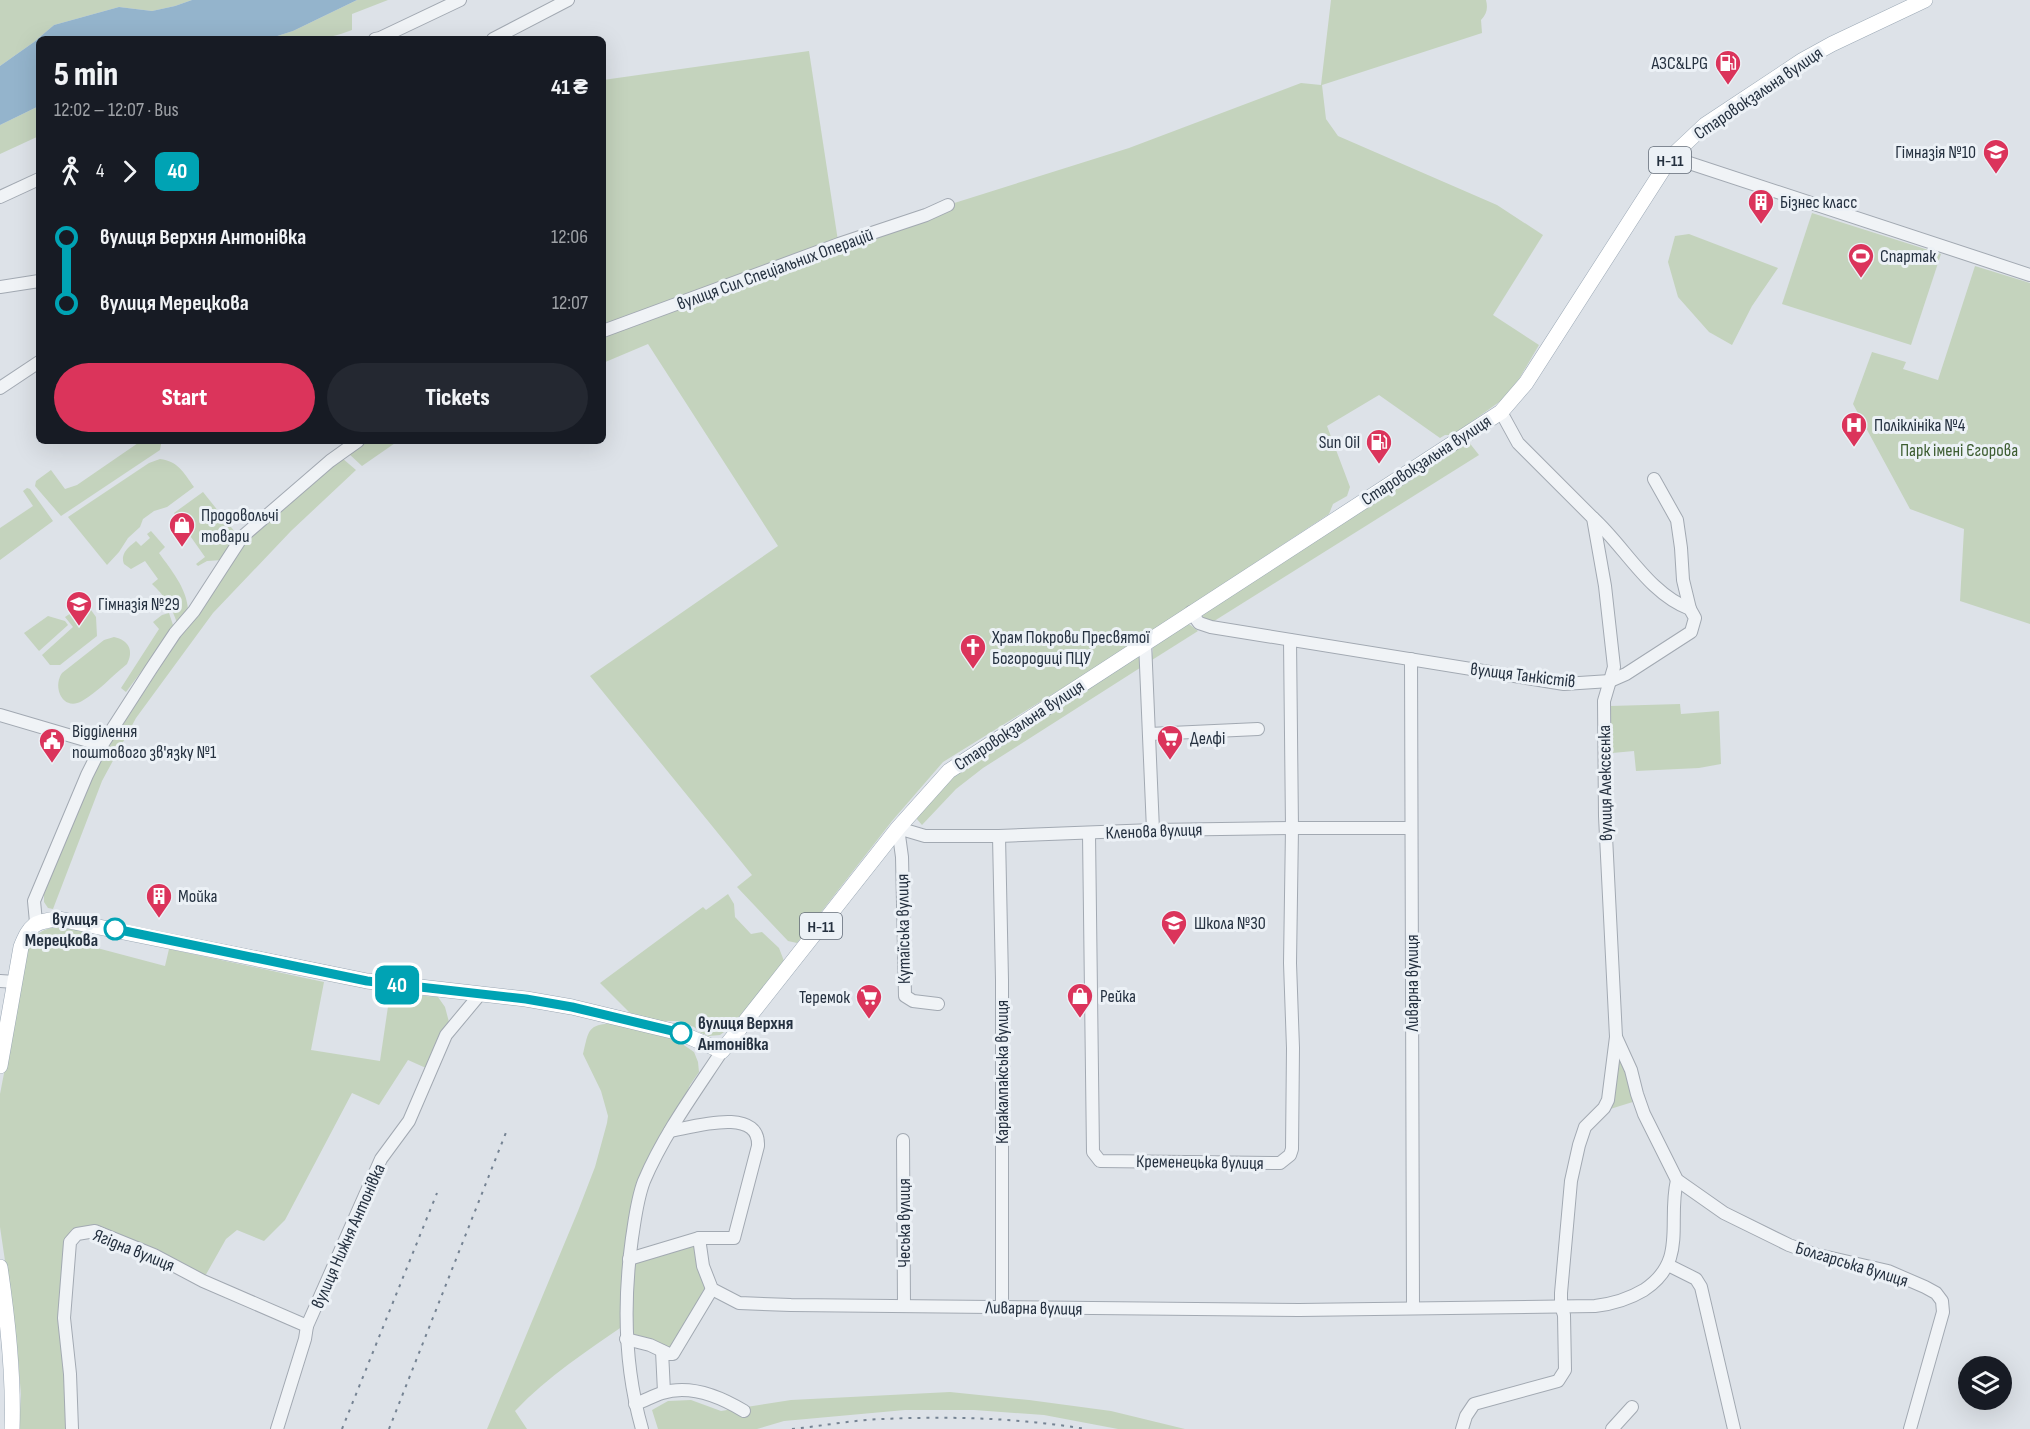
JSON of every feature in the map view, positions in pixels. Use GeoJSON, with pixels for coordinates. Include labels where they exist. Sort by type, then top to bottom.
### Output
{"type":"FeatureCollection","features":[{"type":"Feature","properties":{"kind":"main road","name":"Старовокзальна вулиця"},"geometry":{"type":"LineString","coordinates":[[722,1051],[898,828],[949,771],[1500,412],[1526,383],[1671,157],[1705,125],[1793,66],[1832,44],[1925,0]]}},
{"type":"Feature","properties":{"kind":"main road"},"geometry":{"type":"LineString","coordinates":[[0,1066],[7,981],[28,932],[36,922],[59,919],[367,981],[481,993],[572,1007],[680,1033],[722,1051]]}},
{"type":"Feature","properties":{"kind":"main road"},"geometry":{"type":"LineString","coordinates":[[0,1267],[9,1336],[13,1395],[12,1429]]}},
{"type":"Feature","properties":{"kind":"street"},"geometry":{"type":"LineString","coordinates":[[384,36],[460,0]]}},
{"type":"Feature","properties":{"kind":"street"},"geometry":{"type":"LineString","coordinates":[[499,36],[568,0]]}},
{"type":"Feature","properties":{"kind":"street"},"geometry":{"type":"LineString","coordinates":[[1671,157],[2030,275]]}},
{"type":"Feature","properties":{"kind":"street"},"geometry":{"type":"LineString","coordinates":[[0,197],[36,180]]}},
{"type":"Feature","properties":{"kind":"street","name":"вулиця Сил Спеціальних Операцій"},"geometry":{"type":"LineString","coordinates":[[606,331],[948,205]]}},
{"type":"Feature","properties":{"kind":"street"},"geometry":{"type":"LineString","coordinates":[[0,287],[36,281]]}},
{"type":"Feature","properties":{"kind":"street"},"geometry":{"type":"LineString","coordinates":[[0,388],[36,364]]}},
{"type":"Feature","properties":{"kind":"street"},"geometry":{"type":"LineString","coordinates":[[1500,412],[1518,443],[1610,534],[1661,594],[1690,609]]}},
{"type":"Feature","properties":{"kind":"street"},"geometry":{"type":"LineString","coordinates":[[36,922],[34,901],[87,775],[102,745],[151,669],[194,610],[242,537],[330,461],[354,444]]}},
{"type":"Feature","properties":{"kind":"street"},"geometry":{"type":"LineString","coordinates":[[1654,479],[1677,520],[1683,580],[1690,609]]}},
{"type":"Feature","properties":{"kind":"street","name":"вулиця Алексєєнка"},"geometry":{"type":"LineString","coordinates":[[1593,518],[1614,667],[1604,701],[1605,816],[1616,1037],[1631,1070],[1644,1114],[1677,1180]]}},
{"type":"Feature","properties":{"kind":"street","name":"вулиця Танкістів"},"geometry":{"type":"LineString","coordinates":[[1191,612],[1199,623],[1211,627],[1564,684],[1610,681],[1626,674],[1691,632],[1695,618],[1690,609]]}},
{"type":"Feature","properties":{"kind":"street","name":"Кременецька вулиця"},"geometry":{"type":"LineString","coordinates":[[1089,834],[1093,1152],[1100,1161],[1280,1163],[1290,1155],[1293,1149],[1290,963],[1292,828],[1290,640]]}},
{"type":"Feature","properties":{"kind":"street"},"geometry":{"type":"LineString","coordinates":[[1145,642],[1153,830]]}},
{"type":"Feature","properties":{"kind":"street","name":"Ливарна вулиця"},"geometry":{"type":"LineString","coordinates":[[1411,659],[1413,1308]]}},
{"type":"Feature","properties":{"kind":"street"},"geometry":{"type":"LineString","coordinates":[[0,715],[102,745]]}},
{"type":"Feature","properties":{"kind":"street"},"geometry":{"type":"LineString","coordinates":[[1149,734],[1258,729]]}},
{"type":"Feature","properties":{"kind":"street","name":"Кленова вулиця"},"geometry":{"type":"LineString","coordinates":[[898,828],[925,836],[999,836],[1153,830],[1411,828]]}},
{"type":"Feature","properties":{"kind":"street","name":"Кутаїська вулиця"},"geometry":{"type":"LineString","coordinates":[[898,828],[902,857],[905,996],[913,1001],[938,1004]]}},
{"type":"Feature","properties":{"kind":"street","name":"Каракалпакська вулиця"},"geometry":{"type":"LineString","coordinates":[[999,836],[1002,980],[1002,1307]]}},
{"type":"Feature","properties":{"kind":"street","name":"вулиця Нижня Антонівка"},"geometry":{"type":"LineString","coordinates":[[276,1429],[306,1326],[381,1158],[409,1121],[446,1035],[481,993]]}},
{"type":"Feature","properties":{"kind":"street"},"geometry":{"type":"LineString","coordinates":[[1462,1429],[1466,1416],[1474,1404],[1558,1381],[1565,1370],[1564,1315],[1561,1306],[1573,1172],[1585,1127],[1604,1108],[1608,1100],[1616,1037]]}},
{"type":"Feature","properties":{"kind":"street"},"geometry":{"type":"LineString","coordinates":[[642,1429],[635,1404],[626,1339],[629,1259],[637,1204],[645,1180],[670,1131],[722,1051]]}},
{"type":"Feature","properties":{"kind":"street"},"geometry":{"type":"LineString","coordinates":[[629,1259],[699,1238],[734,1238],[758,1146],[758,1137],[751,1126],[739,1122],[708,1124],[670,1131]]}},
{"type":"Feature","properties":{"kind":"street","name":"Чеська вулиця"},"geometry":{"type":"LineString","coordinates":[[903,1140],[904,1306]]}},
{"type":"Feature","properties":{"kind":"street"},"geometry":{"type":"LineString","coordinates":[[1677,1180],[1673,1199],[1674,1232],[1668,1265],[1699,1282],[1734,1429]]}},
{"type":"Feature","properties":{"kind":"street","name":"Болгарська вулиця"},"geometry":{"type":"LineString","coordinates":[[1677,1180],[1725,1213],[1789,1245],[1814,1254],[1888,1271],[1936,1293],[1942,1301],[1943,1312],[1910,1429]]}},
{"type":"Feature","properties":{"kind":"street","name":"Ягідна вулиця"},"geometry":{"type":"LineString","coordinates":[[72,1429],[70,1374],[63,1317],[70,1242],[77,1234],[88,1230],[101,1233],[154,1255],[203,1281],[306,1326]]}},
{"type":"Feature","properties":{"kind":"street"},"geometry":{"type":"LineString","coordinates":[[626,1339],[673,1354],[677,1350],[712,1289],[703,1266],[699,1238]]}},
{"type":"Feature","properties":{"kind":"street","name":"Ливарна вулиця"},"geometry":{"type":"LineString","coordinates":[[712,1289],[739,1303],[791,1305],[1288,1310],[1604,1305],[1623,1300],[1656,1281],[1668,1265]]}},
{"type":"Feature","properties":{"kind":"street"},"geometry":{"type":"LineString","coordinates":[[662,1351],[664,1392]]}},
{"type":"Feature","properties":{"kind":"street"},"geometry":{"type":"LineString","coordinates":[[635,1404],[664,1392],[691,1391],[724,1399],[744,1411]]}},
{"type":"Feature","properties":{"kind":"street"},"geometry":{"type":"LineString","coordinates":[[1724,1429],[1728,1406]]}},
{"type":"Feature","properties":{"kind":"street"},"geometry":{"type":"LineString","coordinates":[[1612,1429],[1632,1407]]}},
{"type":"Feature","properties":{"kind":"green space"},"geometry":{"type":"Polygon","coordinates":[[[0,0],[192,0],[152,11],[119,7],[54,25],[41,36],[36,36],[34,42],[0,66],[0,0]]]}},
{"type":"Feature","properties":{"kind":"green space"},"geometry":{"type":"Polygon","coordinates":[[[357,0],[388,0],[352,14],[352,30],[338,35],[277,36],[293,31],[357,0]]]}},
{"type":"Feature","properties":{"kind":"green space"},"geometry":{"type":"Polygon","coordinates":[[[1331,0],[1486,0],[1485,15],[1481,20],[1482,33],[1322,85],[1326,119],[1338,136],[1497,205],[1543,235],[1493,315],[1539,345],[1519,379],[1502,400],[1453,435],[1440,438],[1379,395],[1327,426],[1350,487],[1347,496],[1333,504],[1329,514],[1116,655],[943,762],[892,821],[797,943],[788,941],[737,887],[752,875],[590,676],[778,546],[648,344],[606,362],[606,334],[948,205],[1129,148],[1301,83],[1321,85],[1331,0]]]}},
{"type":"Feature","properties":{"kind":"green space"},"geometry":{"type":"Polygon","coordinates":[[[809,51],[838,241],[606,327],[606,80],[809,51]]]}},
{"type":"Feature","properties":{"kind":"green space"},"geometry":{"type":"Polygon","coordinates":[[[36,107],[36,137],[0,154],[0,125],[36,107]]]}},
{"type":"Feature","properties":{"kind":"green space","name":"Спартак"},"geometry":{"type":"Polygon","coordinates":[[[1812,213],[1941,254],[1911,345],[1782,304],[1812,213]]]}},
{"type":"Feature","properties":{"kind":"green space"},"geometry":{"type":"Polygon","coordinates":[[[1689,234],[1778,268],[1752,306],[1732,345],[1709,332],[1678,297],[1668,262],[1675,236],[1689,234]]]}},
{"type":"Feature","properties":{"kind":"green space","name":"Парк імені Єгорова"},"geometry":{"type":"Polygon","coordinates":[[[1975,266],[2030,283],[2030,624],[1960,601],[1964,529],[1910,509],[1853,404],[1872,352],[1906,362],[1903,369],[1938,380],[1975,266]]]}},
{"type":"Feature","properties":{"kind":"green space"},"geometry":{"type":"Polygon","coordinates":[[[1468,441],[1479,455],[1211,623],[1203,617],[1202,613],[1468,441]]]}},
{"type":"Feature","properties":{"kind":"green space"},"geometry":{"type":"Polygon","coordinates":[[[137,444],[161,444],[160,450],[61,516],[35,486],[36,481],[51,470],[65,489],[77,485],[137,444]]]}},
{"type":"Feature","properties":{"kind":"green space"},"geometry":{"type":"Polygon","coordinates":[[[359,444],[394,444],[362,466],[347,452],[359,444]]]}},
{"type":"Feature","properties":{"kind":"green space"},"geometry":{"type":"Polygon","coordinates":[[[342,458],[356,470],[291,531],[213,613],[136,718],[102,781],[53,909],[48,908],[44,902],[44,894],[91,777],[179,638],[199,615],[245,540],[342,458]]]}},
{"type":"Feature","properties":{"kind":"green space"},"geometry":{"type":"Polygon","coordinates":[[[160,459],[176,465],[194,487],[167,507],[154,511],[143,519],[140,527],[128,538],[107,565],[68,517],[149,463],[160,459]]]}},
{"type":"Feature","properties":{"kind":"green space"},"geometry":{"type":"Polygon","coordinates":[[[27,488],[53,521],[0,560],[0,528],[33,506],[23,491],[27,488]]]}},
{"type":"Feature","properties":{"kind":"green space"},"geometry":{"type":"Polygon","coordinates":[[[203,492],[235,532],[236,537],[222,560],[207,561],[198,566],[196,564],[205,557],[174,513],[203,492]]]}},
{"type":"Feature","properties":{"kind":"green space"},"geometry":{"type":"Polygon","coordinates":[[[151,531],[165,547],[159,553],[177,579],[187,601],[188,609],[177,623],[167,602],[152,584],[158,579],[145,561],[131,569],[124,564],[123,557],[126,551],[136,541],[141,546],[150,538],[147,534],[151,531]]]}},
{"type":"Feature","properties":{"kind":"green space"},"geometry":{"type":"Polygon","coordinates":[[[86,603],[96,617],[97,636],[60,665],[50,665],[42,655],[73,627],[65,617],[86,603]]]}},
{"type":"Feature","properties":{"kind":"green space"},"geometry":{"type":"Polygon","coordinates":[[[169,613],[174,628],[126,692],[121,688],[159,629],[153,622],[169,613]]]}},
{"type":"Feature","properties":{"kind":"green space"},"geometry":{"type":"Polygon","coordinates":[[[48,616],[65,621],[68,625],[39,651],[24,633],[48,616]]]}},
{"type":"Feature","properties":{"kind":"green space"},"geometry":{"type":"Polygon","coordinates":[[[1183,624],[1189,624],[1198,631],[1152,660],[1153,645],[1183,624]]]}},
{"type":"Feature","properties":{"kind":"green space"},"geometry":{"type":"Polygon","coordinates":[[[114,637],[127,643],[129,647],[130,655],[127,664],[82,701],[75,704],[65,701],[58,685],[62,673],[104,640],[114,637]]]}},
{"type":"Feature","properties":{"kind":"green space"},"geometry":{"type":"Polygon","coordinates":[[[1141,655],[1143,666],[983,768],[956,789],[922,825],[916,818],[945,780],[1141,655]]]}},
{"type":"Feature","properties":{"kind":"green space"},"geometry":{"type":"Polygon","coordinates":[[[1680,704],[1681,714],[1719,711],[1721,764],[1699,768],[1636,771],[1634,751],[1612,753],[1610,706],[1680,704]]]}},
{"type":"Feature","properties":{"kind":"green space"},"geometry":{"type":"Polygon","coordinates":[[[728,894],[734,904],[735,917],[751,934],[762,932],[779,948],[784,961],[732,1026],[720,1035],[709,1036],[679,1021],[661,1021],[630,1013],[600,983],[703,907],[706,910],[728,894]]]}},
{"type":"Feature","properties":{"kind":"green space"},"geometry":{"type":"Polygon","coordinates":[[[58,927],[83,931],[82,944],[165,966],[169,949],[324,982],[311,1050],[380,1061],[390,993],[438,997],[445,1007],[449,1022],[426,1068],[408,1060],[379,1105],[352,1093],[285,1220],[264,1241],[237,1230],[226,1239],[204,1278],[96,1229],[68,1241],[67,1429],[19,1429],[21,1395],[16,1335],[0,1227],[0,1094],[29,944],[42,931],[58,927]]]}},
{"type":"Feature","properties":{"kind":"green space"},"geometry":{"type":"Polygon","coordinates":[[[613,1023],[675,1039],[694,1052],[699,1072],[690,1085],[645,1180],[629,1259],[699,1238],[712,1289],[677,1350],[626,1339],[626,1324],[554,1375],[515,1411],[527,1429],[487,1429],[595,1167],[608,1116],[601,1091],[583,1054],[590,1030],[598,1025],[613,1023]]]}},
{"type":"Feature","properties":{"kind":"green space"},"geometry":{"type":"Polygon","coordinates":[[[1621,1051],[1636,1101],[1607,1110],[1616,1052],[1621,1051]]]}},
{"type":"Feature","properties":{"kind":"green space"},"geometry":{"type":"Polygon","coordinates":[[[950,1392],[1111,1411],[1185,1429],[1118,1429],[1044,1415],[974,1410],[905,1410],[784,1421],[757,1429],[658,1429],[652,1410],[668,1401],[691,1400],[721,1411],[791,1400],[950,1392]]]}},
{"type":"Feature","properties":{"kind":"water"},"geometry":{"type":"Polygon","coordinates":[[[192,0],[357,0],[293,31],[277,36],[41,36],[54,25],[119,7],[152,11],[192,0]]]}},
{"type":"Feature","properties":{"kind":"water"},"geometry":{"type":"Polygon","coordinates":[[[36,40],[36,107],[0,125],[0,66],[36,40]]]}},
{"type":"Feature","properties":{"kind":"railway"},"geometry":{"type":"LineString","coordinates":[[389,1429],[507,1130]]}},
{"type":"Feature","properties":{"kind":"railway"},"geometry":{"type":"LineString","coordinates":[[342,1429],[437,1193]]}},
{"type":"Feature","properties":{"kind":"railway"},"geometry":{"type":"LineString","coordinates":[[792,1429],[872,1420],[934,1418],[1010,1420],[1086,1429]]}},
{"type":"Feature","properties":{"kind":"bus line","name":"40"},"geometry":{"type":"LineString","coordinates":[[115,929],[367,981],[526,999],[572,1007],[681,1033]]}},
{"type":"Feature","properties":{"kind":"place","name":"АЗС&LPG"},"geometry":{"type":"Point","coordinates":[1728,86]}},
{"type":"Feature","properties":{"kind":"place","name":"Гімназія №10"},"geometry":{"type":"Point","coordinates":[1996,175]}},
{"type":"Feature","properties":{"kind":"place","name":"Бізнес класс"},"geometry":{"type":"Point","coordinates":[1761,225]}},
{"type":"Feature","properties":{"kind":"place","name":"Спартак"},"geometry":{"type":"Point","coordinates":[1861,279]}},
{"type":"Feature","properties":{"kind":"place","name":"Поліклініка №4"},"geometry":{"type":"Point","coordinates":[1854,448]}},
{"type":"Feature","properties":{"kind":"place","name":"Sun Oil"},"geometry":{"type":"Point","coordinates":[1379,465]}},
{"type":"Feature","properties":{"kind":"place","name":"Продовольчі товари"},"geometry":{"type":"Point","coordinates":[182,548]}},
{"type":"Feature","properties":{"kind":"place","name":"Гімназія №29"},"geometry":{"type":"Point","coordinates":[79,627]}},
{"type":"Feature","properties":{"kind":"place","name":"Храм Покрови Пресвятої Богородиці ПЦУ"},"geometry":{"type":"Point","coordinates":[973,670]}},
{"type":"Feature","properties":{"kind":"place","name":"Делфі"},"geometry":{"type":"Point","coordinates":[1170,761]}},
{"type":"Feature","properties":{"kind":"place","name":"Відділення поштового зв'язку №1"},"geometry":{"type":"Point","coordinates":[52,764]}},
{"type":"Feature","properties":{"kind":"place","name":"Мойка"},"geometry":{"type":"Point","coordinates":[159,919]}},
{"type":"Feature","properties":{"kind":"place","name":"вулиця Мерецкова"},"geometry":{"type":"Point","coordinates":[115,929]}},
{"type":"Feature","properties":{"kind":"place","name":"Школа №30"},"geometry":{"type":"Point","coordinates":[1174,946]}},
{"type":"Feature","properties":{"kind":"place","name":"Рейка"},"geometry":{"type":"Point","coordinates":[1080,1019]}},
{"type":"Feature","properties":{"kind":"place","name":"Теремок"},"geometry":{"type":"Point","coordinates":[869,1020]}},
{"type":"Feature","properties":{"kind":"place","name":"вулиця Верхня Антонівка"},"geometry":{"type":"Point","coordinates":[681,1033]}}]}
